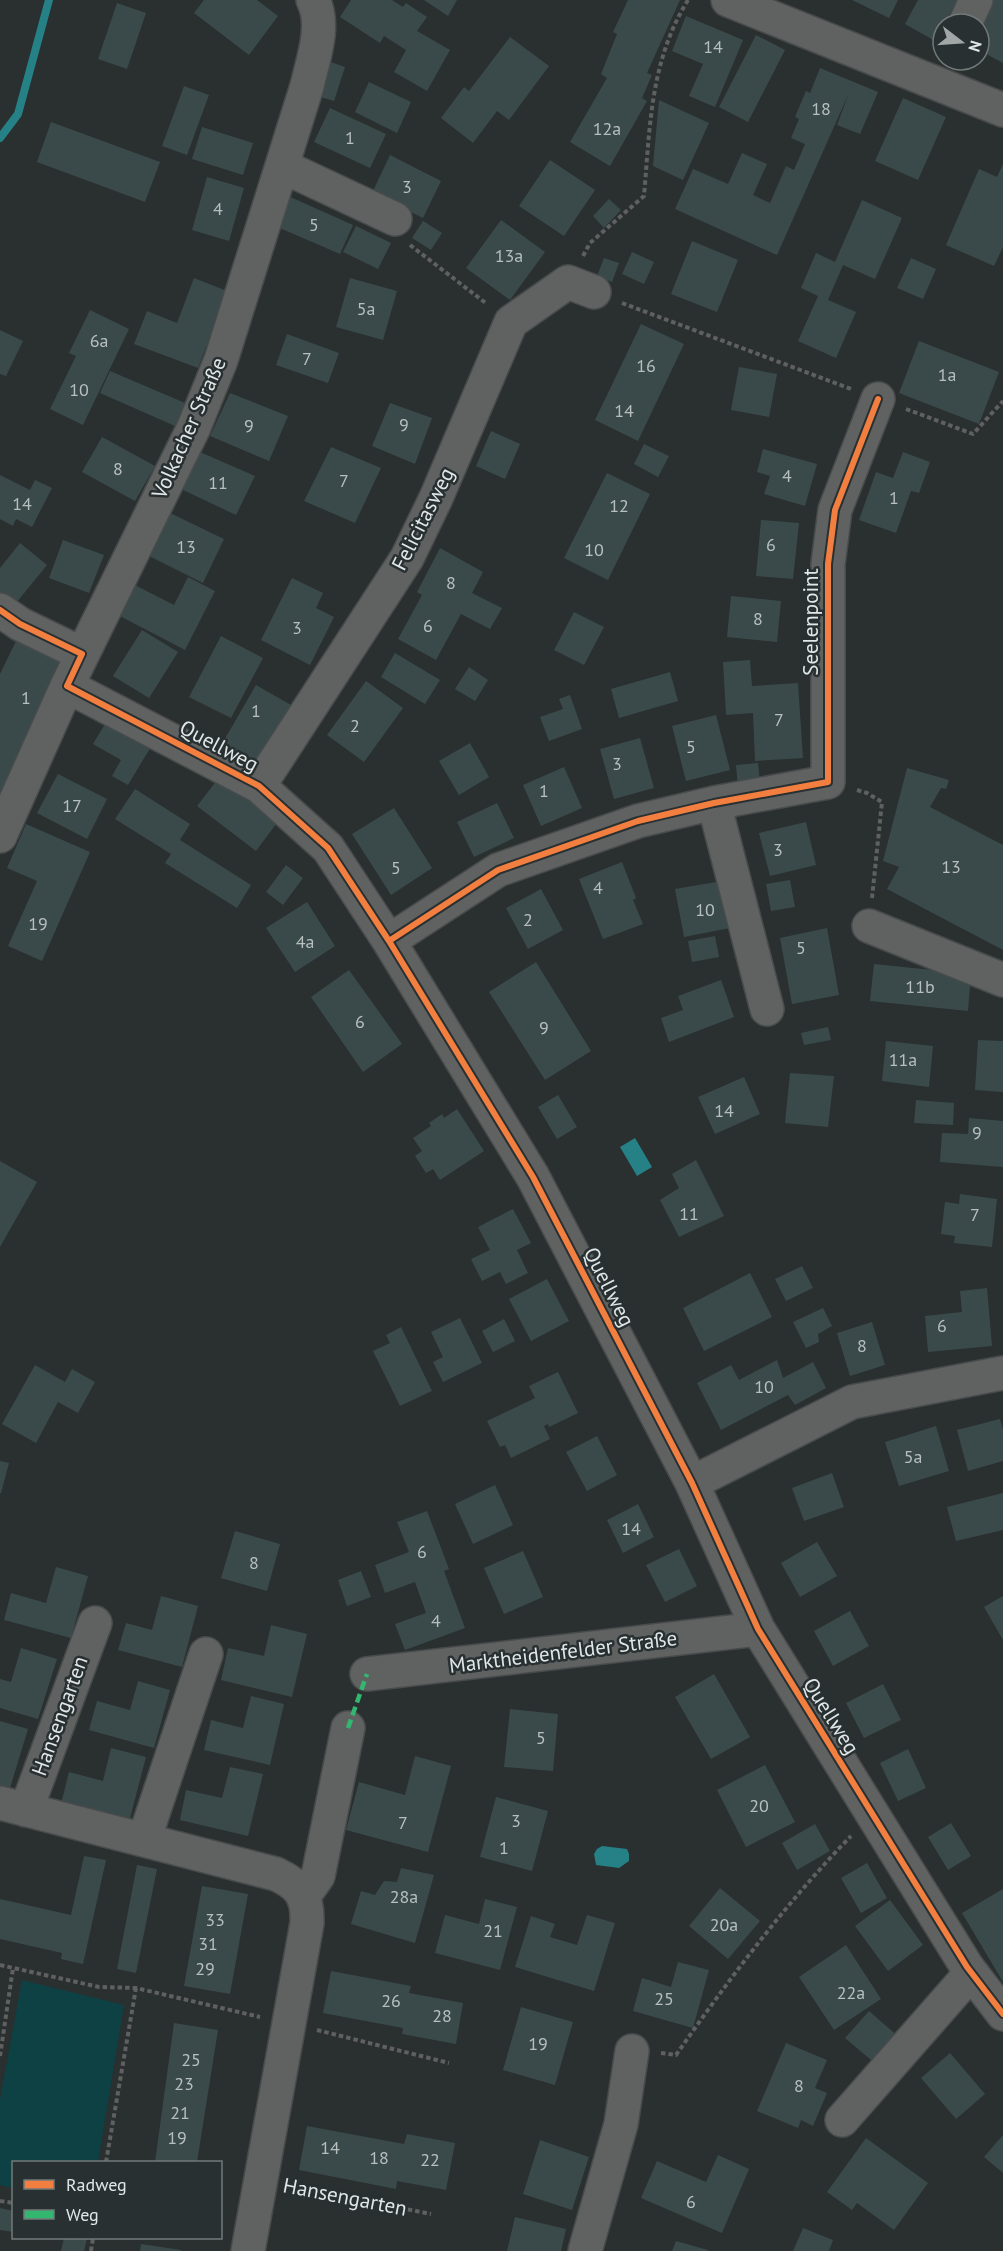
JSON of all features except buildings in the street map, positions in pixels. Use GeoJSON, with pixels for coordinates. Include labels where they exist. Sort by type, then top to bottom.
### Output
{"type":"FeatureCollection","features":[{"type":"Feature","properties":{"kind":"street","name":"Volkacher Straße"},"geometry":{"type":"LineString","coordinates":[[0,836],[82,654],[194,427],[221,360],[307,86],[318,22],[313,0]]}},
{"type":"Feature","properties":{"kind":"street"},"geometry":{"type":"LineString","coordinates":[[728,0],[931,68]]}},
{"type":"Feature","properties":{"kind":"street"},"geometry":{"type":"LineString","coordinates":[[942,72],[1003,110]]}},
{"type":"Feature","properties":{"kind":"street"},"geometry":{"type":"LineString","coordinates":[[282,166],[395,219]]}},
{"type":"Feature","properties":{"kind":"street"},"geometry":{"type":"LineString","coordinates":[[511,322],[581,287]]}},
{"type":"Feature","properties":{"kind":"street","name":"Felicitasweg"},"geometry":{"type":"LineString","coordinates":[[259,786],[407,558],[436,498],[511,322]]}},
{"type":"Feature","properties":{"kind":"street","name":"Seelenpoint"},"geometry":{"type":"LineString","coordinates":[[828,782],[829,553],[835,510],[878,399]]}},
{"type":"Feature","properties":{"kind":"street"},"geometry":{"type":"LineString","coordinates":[[0,610],[20,624],[82,654]]}},
{"type":"Feature","properties":{"kind":"street","name":"Quellweg"},"geometry":{"type":"LineString","coordinates":[[67,686],[259,786],[328,848],[389,941],[533,1177],[692,1483],[758,1629],[971,1973],[1003,2014]]}},
{"type":"Feature","properties":{"kind":"street"},"geometry":{"type":"LineString","coordinates":[[389,941],[498,870],[638,821],[714,803],[828,782]]}},
{"type":"Feature","properties":{"kind":"street"},"geometry":{"type":"LineString","coordinates":[[714,803],[767,1009]]}},
{"type":"Feature","properties":{"kind":"street"},"geometry":{"type":"LineString","coordinates":[[869,926],[1003,980]]}},
{"type":"Feature","properties":{"kind":"street"},"geometry":{"type":"LineString","coordinates":[[692,1483],[852,1402],[1003,1373]]}},
{"type":"Feature","properties":{"kind":"street","name":"Hansengarten"},"geometry":{"type":"LineString","coordinates":[[95,1623],[13,1806],[276,1874],[293,1882],[307,1908],[307,1923],[248,2251]]}},
{"type":"Feature","properties":{"kind":"street","name":"Marktheidenfelder Straße"},"geometry":{"type":"LineString","coordinates":[[367,1674],[758,1629]]}},
{"type":"Feature","properties":{"kind":"street"},"geometry":{"type":"LineString","coordinates":[[144,1840],[206,1654]]}},
{"type":"Feature","properties":{"kind":"street"},"geometry":{"type":"LineString","coordinates":[[303,1897],[318,1876],[348,1728]]}},
{"type":"Feature","properties":{"kind":"street"},"geometry":{"type":"LineString","coordinates":[[843,2120],[971,1973]]}},
{"type":"Feature","properties":{"kind":"street"},"geometry":{"type":"LineString","coordinates":[[585,2251],[621,2124],[632,2051]]}},
{"type":"Feature","properties":{"kind":"path"},"geometry":{"type":"LineString","coordinates":[[688,0],[661,56],[653,89],[644,196],[590,243],[581,287],[973,434],[1003,401]]}},
{"type":"Feature","properties":{"kind":"path"},"geometry":{"type":"LineString","coordinates":[[395,219],[404,241],[511,322]]}},
{"type":"Feature","properties":{"kind":"path"},"geometry":{"type":"LineString","coordinates":[[828,782],[867,793],[882,802],[869,926]]}},
{"type":"Feature","properties":{"kind":"path"},"geometry":{"type":"LineString","coordinates":[[632,2051],[676,2055],[719,1994],[825,1864],[873,1814]]}},
{"type":"Feature","properties":{"kind":"path"},"geometry":{"type":"LineString","coordinates":[[0,1965],[99,1988],[136,1988],[448,2063]]}},
{"type":"Feature","properties":{"kind":"path"},"geometry":{"type":"LineString","coordinates":[[0,2056],[14,1968]]}},
{"type":"Feature","properties":{"kind":"path"},"geometry":{"type":"LineString","coordinates":[[106,2161],[136,1988]]}},
{"type":"Feature","properties":{"kind":"shaded area"},"geometry":{"type":"Polygon","coordinates":[[[635,1138],[652,1167],[637,1176],[620,1147],[635,1138]]]}},
{"type":"Feature","properties":{"kind":"shaded area"},"geometry":{"type":"Polygon","coordinates":[[[602,1846],[627,1849],[629,1861],[619,1868],[596,1865],[594,1854],[602,1846]]]}},
{"type":"Feature","properties":{"kind":"shaded area"},"geometry":{"type":"Polygon","coordinates":[[[22,1980],[124,2005],[98,2161],[12,2161],[12,2188],[0,2185],[0,2099],[22,1980]]]}},
{"type":"Feature","properties":{"kind":"waterway"},"geometry":{"type":"LineString","coordinates":[[0,138],[18,114],[49,0]]}},
{"type":"Feature","properties":{"kind":"marked path"},"geometry":{"type":"LineString","coordinates":[[348,1728],[367,1674]]}},
{"type":"Feature","properties":{"kind":"cycle path"},"geometry":{"type":"LineString","coordinates":[[389,941],[498,870],[638,821],[714,803],[828,782],[828,564],[835,510],[878,399]]}},
{"type":"Feature","properties":{"kind":"cycle path"},"geometry":{"type":"LineString","coordinates":[[0,610],[20,624],[82,654],[67,686],[259,786],[328,848],[389,941],[533,1177],[692,1483],[758,1629],[967,1967],[1003,2014]]}}]}
